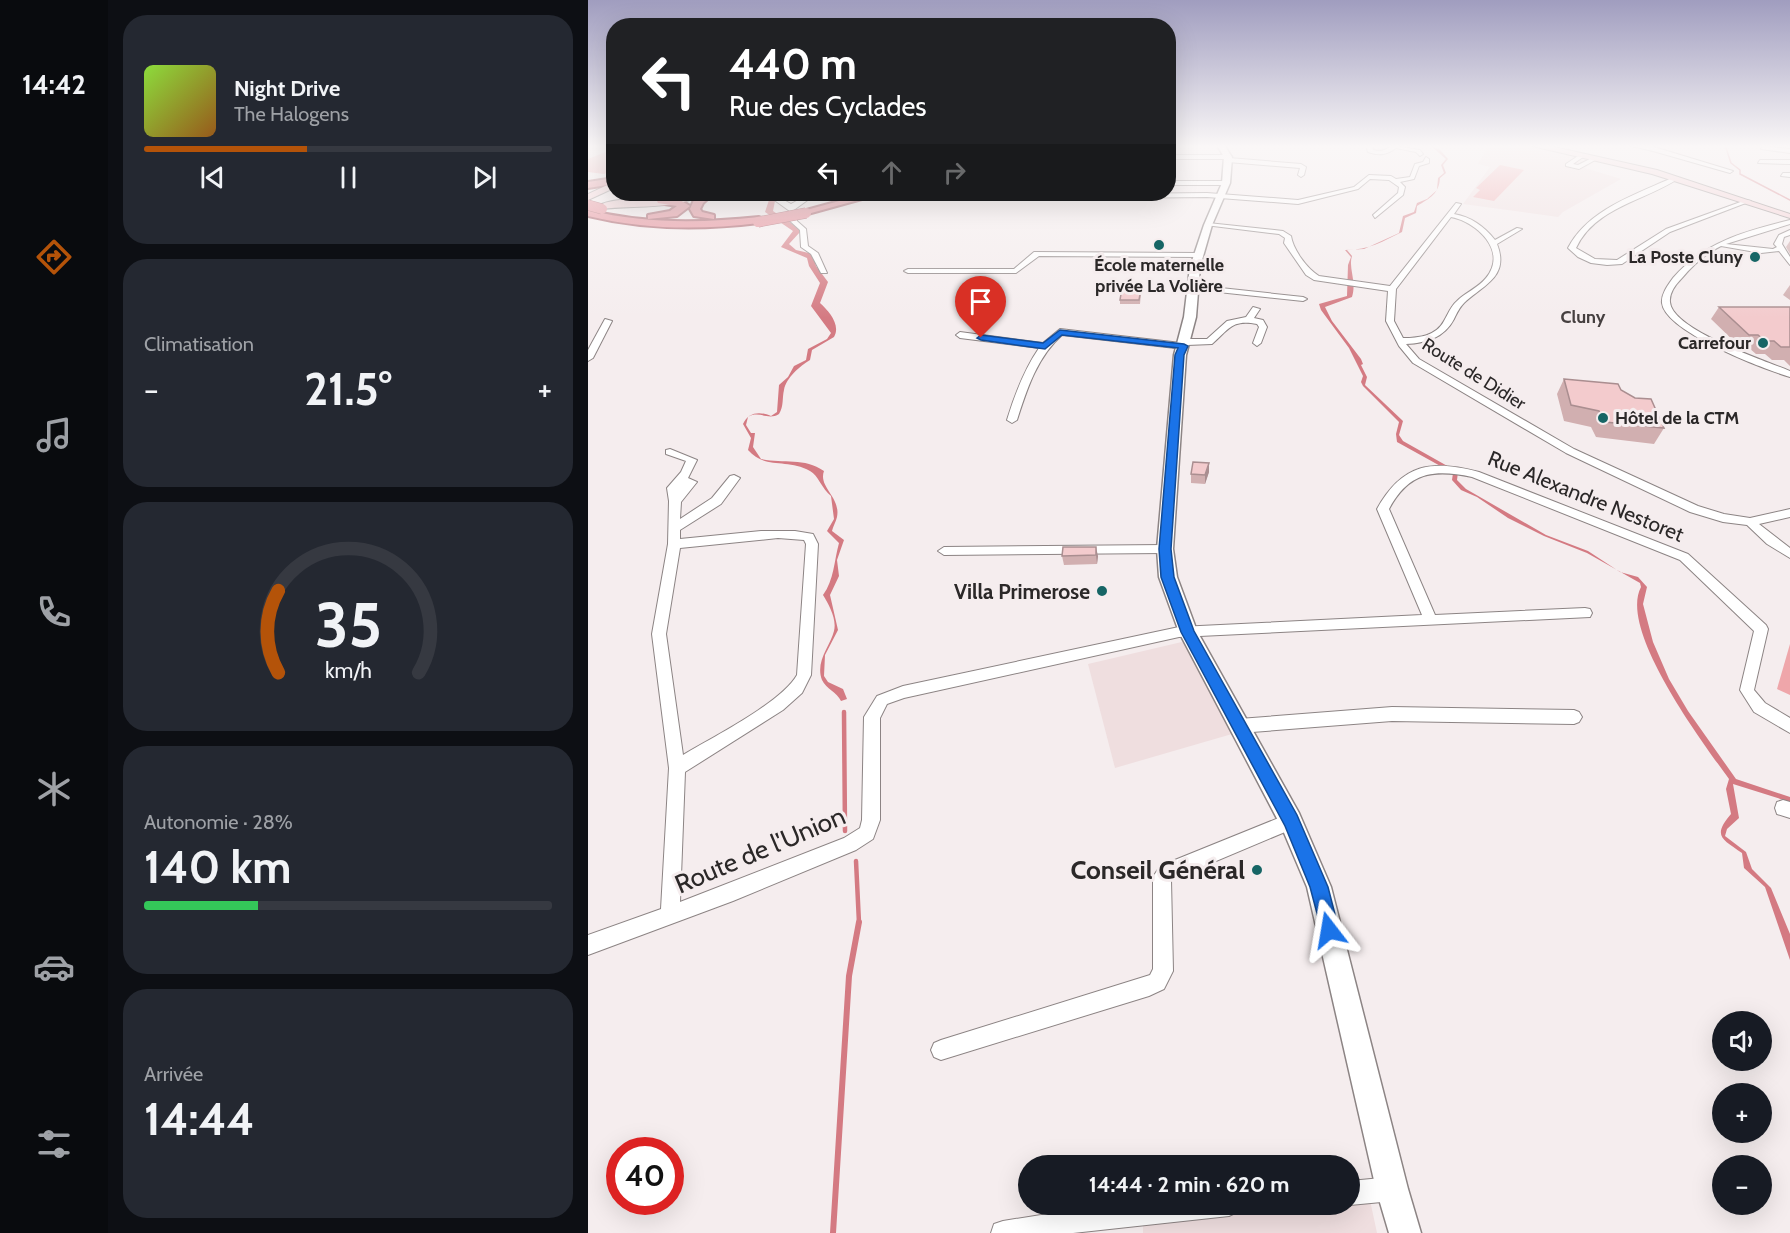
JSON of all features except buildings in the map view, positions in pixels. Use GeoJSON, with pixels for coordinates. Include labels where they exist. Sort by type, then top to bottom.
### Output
{"type":"FeatureCollection","features":[{"type":"Feature","properties":{"kind":"highway"},"geometry":{"type":"LineString","coordinates":[[594,208],[647,217],[673,214],[686,206],[677,203]]}},
{"type":"Feature","properties":{"kind":"highway"},"geometry":{"type":"LineString","coordinates":[[699,203],[695,207],[698,214],[724,218],[759,219]]}},
{"type":"Feature","properties":{"kind":"highway"},"geometry":{"type":"LineString","coordinates":[[798,211],[832,203]]}},
{"type":"Feature","properties":{"kind":"highway"},"geometry":{"type":"LineString","coordinates":[[588,222],[665,229],[715,227],[847,203]]}},
{"type":"Feature","properties":{"kind":"highway"},"geometry":{"type":"LineString","coordinates":[[594,208],[619,221],[656,225],[714,225],[759,219]]}},
{"type":"Feature","properties":{"kind":"main road"},"geometry":{"type":"LineString","coordinates":[[594,208],[625,203]]}},
{"type":"Feature","properties":{"kind":"main road"},"geometry":{"type":"LineString","coordinates":[[1753,203],[1790,216]]}},
{"type":"Feature","properties":{"kind":"street"},"geometry":{"type":"LineString","coordinates":[[785,203],[798,211]]}},
{"type":"Feature","properties":{"kind":"street"},"geometry":{"type":"LineString","coordinates":[[805,203],[793,221],[803,229],[805,247],[814,253],[824,271]]}},
{"type":"Feature","properties":{"kind":"street"},"geometry":{"type":"LineString","coordinates":[[1218,203],[1198,255],[1184,344],[1180,355],[1165,549],[1168,577],[1188,632],[1291,821],[1319,887],[1392,1188],[1406,1233]]}},
{"type":"Feature","properties":{"kind":"street"},"geometry":{"type":"LineString","coordinates":[[1375,216],[1391,203]]}},
{"type":"Feature","properties":{"kind":"street"},"geometry":{"type":"LineString","coordinates":[[1629,203],[1601,217],[1574,242],[1572,249],[1576,254],[1591,260],[1619,262],[1671,229],[1743,203]]}},
{"type":"Feature","properties":{"kind":"street"},"geometry":{"type":"LineString","coordinates":[[1208,225],[1287,234],[1288,243],[1309,273],[1317,278],[1392,289],[1458,204]]}},
{"type":"Feature","properties":{"kind":"street"},"geometry":{"type":"LineString","coordinates":[[1790,216],[1773,226],[1713,246],[1701,253],[1684,269],[1665,295],[1668,310],[1676,319],[1699,335],[1790,374]]}},
{"type":"Feature","properties":{"kind":"street"},"geometry":{"type":"LineString","coordinates":[[1400,341],[1417,341],[1433,337],[1444,328],[1458,303],[1483,287],[1495,270],[1497,253],[1494,243],[1472,222],[1448,219]]}},
{"type":"Feature","properties":{"kind":"street"},"geometry":{"type":"LineString","coordinates":[[1773,226],[1784,227],[1790,232],[1781,236],[1778,244],[1789,262]]}},
{"type":"Feature","properties":{"kind":"street"},"geometry":{"type":"LineString","coordinates":[[1494,243],[1519,229]]}},
{"type":"Feature","properties":{"kind":"street"},"geometry":{"type":"LineString","coordinates":[[1730,240],[1740,246]]}},
{"type":"Feature","properties":{"kind":"street"},"geometry":{"type":"LineString","coordinates":[[1713,246],[1740,246],[1774,252],[1779,249]]}},
{"type":"Feature","properties":{"kind":"street"},"geometry":{"type":"LineString","coordinates":[[1761,250],[1789,262]]}},
{"type":"Feature","properties":{"kind":"street"},"geometry":{"type":"LineString","coordinates":[[908,271],[1016,271],[1036,254],[1198,255]]}},
{"type":"Feature","properties":{"kind":"street"},"geometry":{"type":"LineString","coordinates":[[1193,287],[1303,299]]}},
{"type":"Feature","properties":{"kind":"street","name":"Route de Didier"},"geometry":{"type":"LineString","coordinates":[[1392,289],[1390,321],[1400,341],[1416,361],[1570,451],[1615,473],[1694,509],[1723,518],[1750,522]]}},
{"type":"Feature","properties":{"kind":"street"},"geometry":{"type":"LineString","coordinates":[[1249,320],[1256,309]]}},
{"type":"Feature","properties":{"kind":"street"},"geometry":{"type":"LineString","coordinates":[[1012,420],[1024,384],[1045,346],[1060,332],[1184,344],[1209,342],[1233,320],[1249,320],[1260,322],[1263,327],[1257,343]]}},
{"type":"Feature","properties":{"kind":"street"},"geometry":{"type":"LineString","coordinates":[[588,358],[608,321]]}},
{"type":"Feature","properties":{"kind":"street"},"geometry":{"type":"LineString","coordinates":[[960,335],[1045,346]]}},
{"type":"Feature","properties":{"kind":"street"},"geometry":{"type":"LineString","coordinates":[[670,452],[692,460],[686,473],[673,488],[674,544],[659,634],[677,768],[670,916]]}},
{"type":"Feature","properties":{"kind":"street","name":"Rue Alexandre Nestoret"},"geometry":{"type":"LineString","coordinates":[[1430,619],[1383,509],[1399,487],[1416,472],[1465,471],[1684,557],[1761,629],[1747,690],[1762,710],[1790,726]]}},
{"type":"Feature","properties":{"kind":"street"},"geometry":{"type":"LineString","coordinates":[[675,528],[719,500],[728,491],[734,478]]}},
{"type":"Feature","properties":{"kind":"street"},"geometry":{"type":"LineString","coordinates":[[1750,522],[1790,513]]}},
{"type":"Feature","properties":{"kind":"street"},"geometry":{"type":"LineString","coordinates":[[1750,522],[1790,554]]}},
{"type":"Feature","properties":{"kind":"street"},"geometry":{"type":"LineString","coordinates":[[674,544],[738,537],[799,535],[809,537],[812,544],[804,675],[800,684],[793,694],[778,705],[677,768]]}},
{"type":"Feature","properties":{"kind":"street"},"geometry":{"type":"LineString","coordinates":[[944,551],[1165,549]]}},
{"type":"Feature","properties":{"kind":"street"},"geometry":{"type":"LineString","coordinates":[[1188,632],[1585,613]]}},
{"type":"Feature","properties":{"kind":"street","name":"Route de l'Union"},"geometry":{"type":"LineString","coordinates":[[588,945],[670,916],[850,844],[867,833],[871,820],[872,717],[882,700],[903,692],[1188,632]]}},
{"type":"Feature","properties":{"kind":"street"},"geometry":{"type":"LineString","coordinates":[[1239,726],[1392,714],[1574,717]]}},
{"type":"Feature","properties":{"kind":"street"},"geometry":{"type":"LineString","coordinates":[[941,1050],[1156,982],[1163,971],[1162,877],[1166,872],[1291,821]]}},
{"type":"Feature","properties":{"kind":"street"},"geometry":{"type":"LineString","coordinates":[[1360,1192],[1392,1188]]}},
{"type":"Feature","properties":{"kind":"street"},"geometry":{"type":"LineString","coordinates":[[1003,1233],[1123,1215]]}},
{"type":"Feature","properties":{"kind":"shaded area"},"geometry":{"type":"Polygon","coordinates":[[[768,203],[775,203],[773,211],[800,229],[789,244],[796,250],[813,254],[816,266],[828,282],[820,303],[835,323],[836,332],[834,337],[812,350],[810,360],[790,377],[783,393],[782,408],[779,414],[771,416],[777,412],[779,385],[788,377],[794,366],[806,360],[808,349],[827,339],[831,333],[811,306],[820,283],[809,266],[807,258],[781,247],[793,231],[765,212],[768,203]]]}},
{"type":"Feature","properties":{"kind":"shaded area"},"geometry":{"type":"Polygon","coordinates":[[[1417,203],[1423,203],[1417,206],[1416,213],[1405,218],[1402,232],[1370,246],[1399,233],[1403,216],[1414,212],[1417,203]]]}},
{"type":"Feature","properties":{"kind":"shaded area"},"geometry":{"type":"Polygon","coordinates":[[[1464,203],[1580,203],[1558,217],[1463,204],[1464,203]]]}},
{"type":"Feature","properties":{"kind":"shaded area"},"geometry":{"type":"Polygon","coordinates":[[[1356,249],[1347,250],[1352,256],[1354,286],[1352,297],[1325,307],[1332,321],[1361,359],[1363,364],[1361,365],[1367,377],[1365,385],[1403,421],[1399,435],[1403,441],[1458,472],[1457,480],[1466,489],[1546,535],[1588,551],[1616,570],[1587,553],[1544,536],[1508,518],[1477,497],[1461,490],[1452,480],[1453,473],[1397,442],[1399,422],[1363,386],[1361,382],[1363,376],[1349,348],[1319,304],[1347,296],[1348,265],[1351,257],[1345,250],[1356,249]]]}},
{"type":"Feature","properties":{"kind":"shaded area"},"geometry":{"type":"Polygon","coordinates":[[[759,413],[771,416],[752,415],[748,417],[751,415],[759,413]]]}},
{"type":"Feature","properties":{"kind":"shaded area"},"geometry":{"type":"Polygon","coordinates":[[[748,417],[746,425],[751,433],[755,433],[753,447],[761,459],[801,462],[824,471],[824,482],[836,504],[837,510],[832,531],[844,540],[837,560],[839,576],[830,595],[838,630],[825,655],[824,676],[828,682],[843,689],[847,699],[841,701],[824,683],[820,673],[822,660],[835,626],[832,612],[823,595],[832,577],[839,543],[827,531],[834,519],[831,496],[810,471],[793,465],[762,460],[748,450],[751,438],[743,424],[748,417]]]}},
{"type":"Feature","properties":{"kind":"shaded area"},"geometry":{"type":"Polygon","coordinates":[[[1621,572],[1638,577],[1647,587],[1643,604],[1653,642],[1669,679],[1688,711],[1736,779],[1790,797],[1790,802],[1733,784],[1739,818],[1727,829],[1725,836],[1746,852],[1752,869],[1771,888],[1790,934],[1790,960],[1765,887],[1744,868],[1742,853],[1722,836],[1722,827],[1731,814],[1726,789],[1729,779],[1667,686],[1641,630],[1637,606],[1640,583],[1621,572]]]}},
{"type":"Feature","properties":{"kind":"shaded area"},"geometry":{"type":"Polygon","coordinates":[[[1186,641],[1232,734],[1115,768],[1088,664],[1186,641]]]}},
{"type":"Feature","properties":{"kind":"shaded area"},"geometry":{"type":"Polygon","coordinates":[[[1790,644],[1790,695],[1777,689],[1790,644]]]}},
{"type":"Feature","properties":{"kind":"shaded area"},"geometry":{"type":"Polygon","coordinates":[[[1370,1200],[1377,1233],[1143,1233],[1143,1220],[1199,1215],[1360,1215],[1360,1202],[1370,1200]]]}},
{"type":"Feature","properties":{"kind":"waterway"},"geometry":{"type":"LineString","coordinates":[[844,712],[845,831]]}},
{"type":"Feature","properties":{"kind":"waterway"},"geometry":{"type":"LineString","coordinates":[[856,861],[859,922]]}},
{"type":"Feature","properties":{"kind":"waterway"},"geometry":{"type":"LineString","coordinates":[[833,1233],[849,976],[859,922]]}},
{"type":"Feature","properties":{"kind":"place","name":"École maternelle privée La Volière"},"geometry":{"type":"Point","coordinates":[1159,245]}},
{"type":"Feature","properties":{"kind":"place","name":"La Poste Cluny"},"geometry":{"type":"Point","coordinates":[1755,257]}},
{"type":"Feature","properties":{"kind":"place","name":"Carrefour"},"geometry":{"type":"Point","coordinates":[1763,343]}},
{"type":"Feature","properties":{"kind":"place","name":"Hôtel de la CTM"},"geometry":{"type":"Point","coordinates":[1603,418]}},
{"type":"Feature","properties":{"kind":"place","name":"Villa Primerose"},"geometry":{"type":"Point","coordinates":[1102,591]}},
{"type":"Feature","properties":{"kind":"place","name":"Conseil Général"},"geometry":{"type":"Point","coordinates":[1257,870]}},
{"type":"Feature","properties":{"kind":"district","name":"Cluny"},"geometry":{"type":"Point","coordinates":[1583,317]}},
{"type":"Feature","properties":{"kind":"route"},"geometry":{"type":"LineString","coordinates":[[981,338],[1045,346],[1060,332],[1184,346],[1180,355],[1165,549],[1168,577],[1175,602],[1188,632],[1291,821],[1319,887],[1329,930]]}}]}
